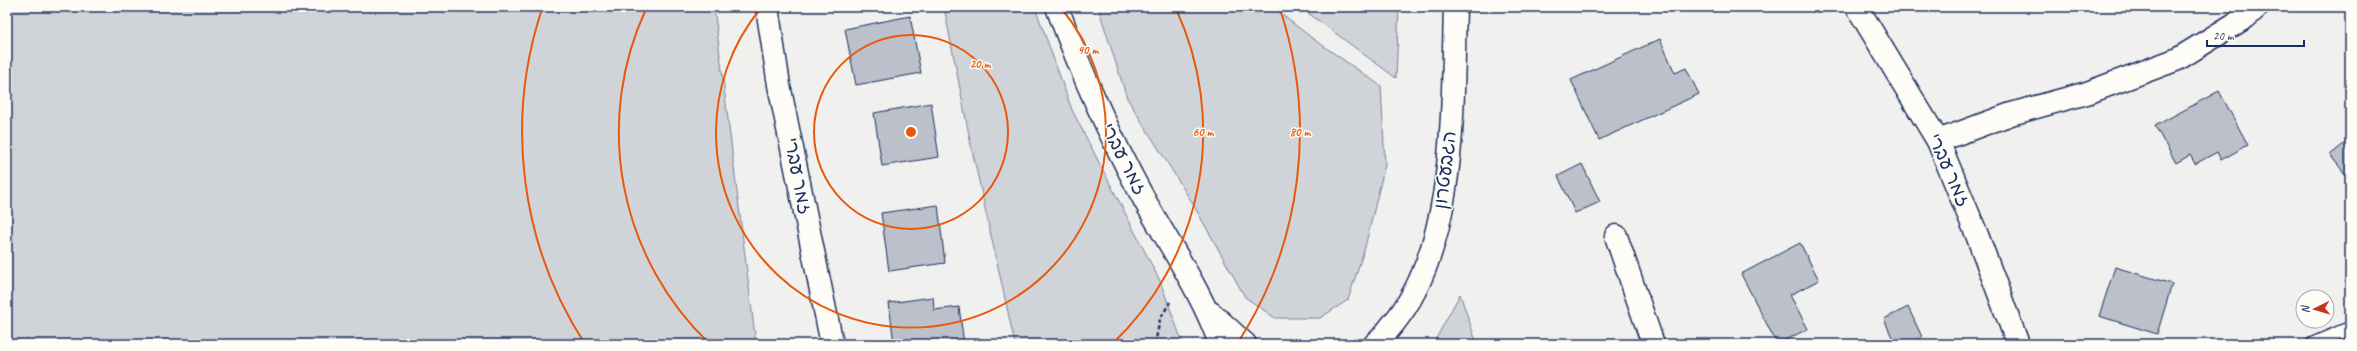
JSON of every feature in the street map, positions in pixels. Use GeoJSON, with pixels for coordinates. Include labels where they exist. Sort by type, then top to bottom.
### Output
{"type":"FeatureCollection","features":[{"type":"Feature","properties":{"kind":"street","name":"זמר עברי"},"geometry":{"type":"LineString","coordinates":[[767,7],[779,85],[832,344]]}},
{"type":"Feature","properties":{"kind":"street","name":"זמר עברי"},"geometry":{"type":"LineString","coordinates":[[1057,7],[1081,72],[1105,123],[1203,305],[1220,344]]}},
{"type":"Feature","properties":{"kind":"street","name":"הגבעטרון"},"geometry":{"type":"LineString","coordinates":[[1375,344],[1406,309],[1420,281],[1433,242],[1444,195],[1450,149],[1455,7]]}},
{"type":"Feature","properties":{"kind":"street","name":"זמר עברי"},"geometry":{"type":"LineString","coordinates":[[1856,7],[1938,141],[1977,235],[2018,344]]}},
{"type":"Feature","properties":{"kind":"street"},"geometry":{"type":"LineString","coordinates":[[1938,141],[2011,114],[2087,93],[2178,59],[2246,17],[2257,7]]}},
{"type":"Feature","properties":{"kind":"street"},"geometry":{"type":"LineString","coordinates":[[1616,236],[1653,344]]}},
{"type":"Feature","properties":{"kind":"street","name":"זמר עברי"},"geometry":{"type":"LineString","coordinates":[[1203,305],[1244,344]]}},
{"type":"Feature","properties":{"kind":"street","name":"הגבעטרון"},"geometry":{"type":"LineString","coordinates":[[1382,344],[1394,323]]}},
{"type":"Feature","properties":{"kind":"lane"},"geometry":{"type":"LineString","coordinates":[[2313,344],[2346,330],[2350,332]]}},
{"type":"Feature","properties":{"kind":"path"},"geometry":{"type":"LineString","coordinates":[[1156,344],[1160,319],[1187,276]]}},
{"type":"Feature","properties":{"kind":"shaded area"},"geometry":{"type":"Polygon","coordinates":[[[7,7],[714,7],[756,344],[7,344],[7,7]]]}},
{"type":"Feature","properties":{"kind":"shaded area"},"geometry":{"type":"Polygon","coordinates":[[[944,7],[1035,7],[1072,110],[1160,281],[1183,344],[1015,344],[971,145],[944,7]]]}},
{"type":"Feature","properties":{"kind":"shaded area"},"geometry":{"type":"Polygon","coordinates":[[[1098,7],[1272,7],[1312,38],[1381,86],[1385,165],[1365,247],[1348,300],[1320,318],[1275,318],[1245,297],[1193,204],[1127,98],[1098,7]]]}},
{"type":"Feature","properties":{"kind":"shaded area"},"geometry":{"type":"Polygon","coordinates":[[[1300,7],[1399,7],[1396,78],[1300,7]]]}},
{"type":"Feature","properties":{"kind":"shaded area"},"geometry":{"type":"Polygon","coordinates":[[[1460,294],[1477,344],[1433,344],[1460,294]]]}},
{"type":"Feature","properties":{"kind":"building"},"geometry":{"type":"Polygon","coordinates":[[[910,16],[921,73],[856,85],[845,29],[910,16]]]}},
{"type":"Feature","properties":{"kind":"building"},"geometry":{"type":"Polygon","coordinates":[[[1660,39],[1675,73],[1686,68],[1699,94],[1599,140],[1571,80],[1660,39]]]}},
{"type":"Feature","properties":{"kind":"building"},"geometry":{"type":"Polygon","coordinates":[[[2219,91],[2248,145],[2221,160],[2217,152],[2195,164],[2190,155],[2176,163],[2155,126],[2219,91]]]}},
{"type":"Feature","properties":{"kind":"building"},"geometry":{"type":"Polygon","coordinates":[[[931,103],[939,157],[882,166],[874,113],[931,103]]]}},
{"type":"Feature","properties":{"kind":"building"},"geometry":{"type":"Polygon","coordinates":[[[2350,139],[2350,180],[2330,155],[2350,139]]]}},
{"type":"Feature","properties":{"kind":"building"},"geometry":{"type":"Polygon","coordinates":[[[1582,164],[1600,202],[1575,213],[1558,176],[1582,164]]]}},
{"type":"Feature","properties":{"kind":"building"},"geometry":{"type":"Polygon","coordinates":[[[938,205],[945,263],[889,271],[881,213],[938,205]]]}},
{"type":"Feature","properties":{"kind":"building"},"geometry":{"type":"Polygon","coordinates":[[[1800,243],[1819,280],[1790,295],[1808,329],[1777,344],[1741,274],[1800,243]]]}},
{"type":"Feature","properties":{"kind":"building"},"geometry":{"type":"Polygon","coordinates":[[[2115,267],[2172,284],[2157,334],[2099,316],[2115,267]]]}},
{"type":"Feature","properties":{"kind":"building"},"geometry":{"type":"Polygon","coordinates":[[[933,297],[934,310],[959,307],[964,344],[894,344],[889,303],[933,297]]]}},
{"type":"Feature","properties":{"kind":"building"},"geometry":{"type":"Polygon","coordinates":[[[1908,307],[1922,337],[1908,344],[1895,344],[1884,319],[1908,307]]]}}]}
